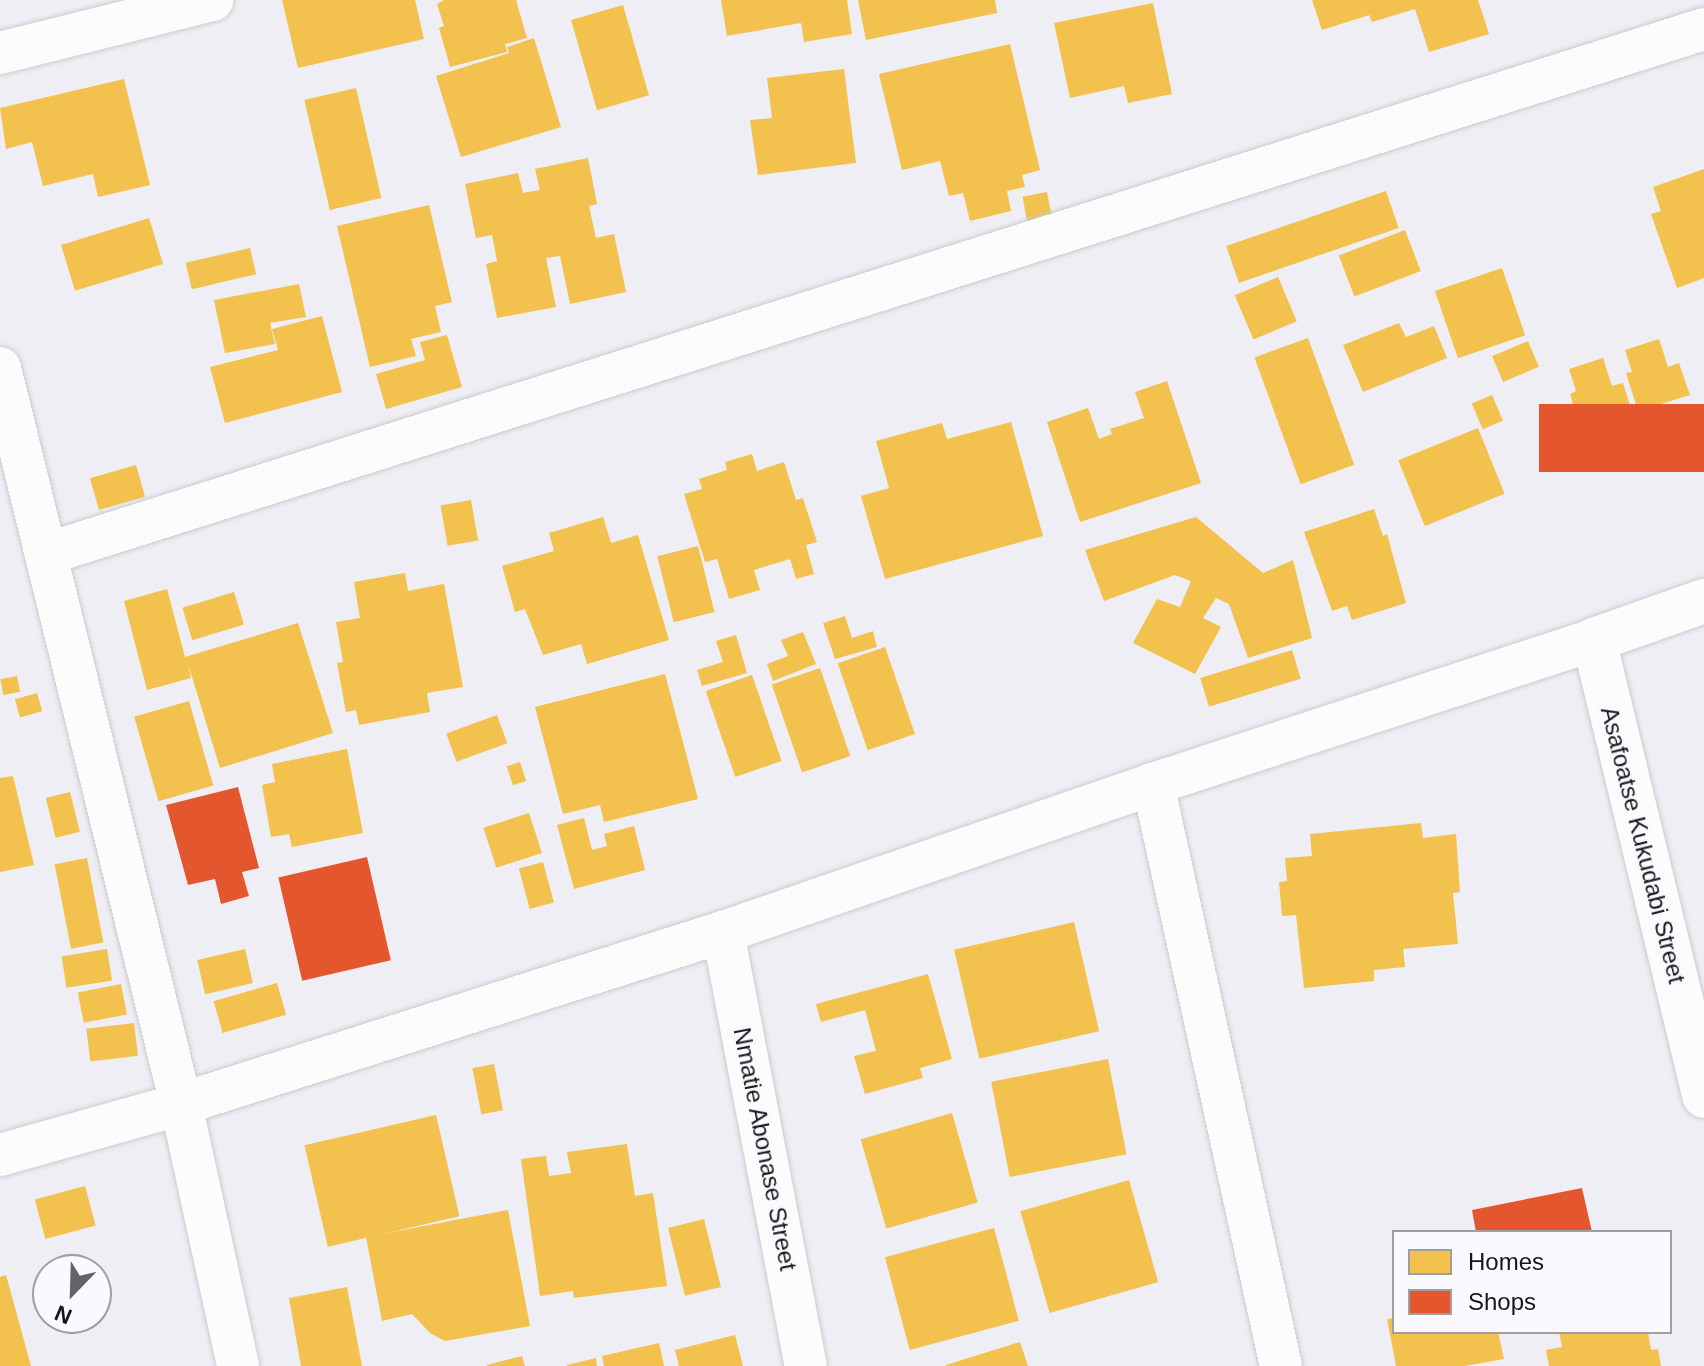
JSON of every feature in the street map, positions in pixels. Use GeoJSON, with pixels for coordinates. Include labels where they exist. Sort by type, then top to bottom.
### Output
{"type":"FeatureCollection","features":[{"type":"Feature","properties":{"kind":"street"},"geometry":{"type":"LineString","coordinates":[[0,53],[212,0]]}},
{"type":"Feature","properties":{"kind":"street"},"geometry":{"type":"LineString","coordinates":[[46,554],[1704,29]]}},
{"type":"Feature","properties":{"kind":"street"},"geometry":{"type":"LineString","coordinates":[[0,368],[8,435],[46,554],[181,1104],[238,1366]]}},
{"type":"Feature","properties":{"kind":"street"},"geometry":{"type":"LineString","coordinates":[[0,1155],[181,1104],[723,932],[1153,784],[1704,601]]}},
{"type":"Feature","properties":{"kind":"street","name":"Asafoatse Kukudabi Street"},"geometry":{"type":"LineString","coordinates":[[1594,640],[1704,1096]]}},
{"type":"Feature","properties":{"kind":"street"},"geometry":{"type":"LineString","coordinates":[[1153,784],[1281,1366]]}},
{"type":"Feature","properties":{"kind":"street","name":"Nmatie Abonase Street"},"geometry":{"type":"LineString","coordinates":[[723,932],[806,1366]]}},
{"type":"Feature","properties":{"kind":"building: Homes"},"geometry":{"type":"Polygon","coordinates":[[[282,0],[415,0],[424,39],[298,68],[282,0]]]}},
{"type":"Feature","properties":{"kind":"building: Homes"},"geometry":{"type":"Polygon","coordinates":[[[444,0],[516,0],[527,38],[505,44],[507,52],[450,67],[439,28],[444,26],[437,4],[444,0]]]}},
{"type":"Feature","properties":{"kind":"building: Homes"},"geometry":{"type":"Polygon","coordinates":[[[721,0],[847,0],[852,34],[804,42],[801,23],[727,36],[721,0]]]}},
{"type":"Feature","properties":{"kind":"building: Homes"},"geometry":{"type":"Polygon","coordinates":[[[858,0],[995,0],[997,13],[866,40],[858,0]]]}},
{"type":"Feature","properties":{"kind":"building: Homes"},"geometry":{"type":"Polygon","coordinates":[[[1312,0],[1478,0],[1489,34],[1429,52],[1415,9],[1372,22],[1369,15],[1322,30],[1312,0]]]}},
{"type":"Feature","properties":{"kind":"building: Homes"},"geometry":{"type":"Polygon","coordinates":[[[1153,3],[1172,94],[1128,103],[1124,86],[1070,98],[1054,23],[1153,3]]]}},
{"type":"Feature","properties":{"kind":"building: Homes"},"geometry":{"type":"Polygon","coordinates":[[[623,5],[649,95],[597,110],[571,20],[623,5]]]}},
{"type":"Feature","properties":{"kind":"building: Homes"},"geometry":{"type":"Polygon","coordinates":[[[534,38],[561,127],[461,157],[436,76],[509,53],[507,47],[534,38]]]}},
{"type":"Feature","properties":{"kind":"building: Homes"},"geometry":{"type":"Polygon","coordinates":[[[1010,44],[1040,170],[1022,175],[1025,187],[1007,191],[1011,211],[970,221],[963,193],[949,196],[940,161],[902,170],[879,74],[1010,44]]]}},
{"type":"Feature","properties":{"kind":"building: Homes"},"geometry":{"type":"Polygon","coordinates":[[[844,69],[856,163],[758,175],[750,120],[772,118],[767,78],[844,69]]]}},
{"type":"Feature","properties":{"kind":"building: Homes"},"geometry":{"type":"Polygon","coordinates":[[[124,79],[150,185],[98,197],[93,174],[43,186],[32,142],[6,149],[0,108],[124,79]]]}},
{"type":"Feature","properties":{"kind":"building: Homes"},"geometry":{"type":"Polygon","coordinates":[[[356,88],[381,198],[330,210],[304,100],[356,88]]]}},
{"type":"Feature","properties":{"kind":"building: Homes"},"geometry":{"type":"Polygon","coordinates":[[[588,158],[597,204],[589,206],[596,238],[614,234],[626,292],[570,304],[560,256],[546,258],[556,307],[497,318],[486,264],[497,261],[492,235],[476,238],[465,184],[518,173],[523,193],[540,190],[535,169],[588,158]]]}},
{"type":"Feature","properties":{"kind":"building: Homes"},"geometry":{"type":"Polygon","coordinates":[[[1704,169],[1704,278],[1677,288],[1651,214],[1661,211],[1653,187],[1704,169]]]}},
{"type":"Feature","properties":{"kind":"building: Homes"},"geometry":{"type":"Polygon","coordinates":[[[1386,191],[1399,228],[1239,283],[1226,246],[1386,191]]]}},
{"type":"Feature","properties":{"kind":"building: Homes"},"geometry":{"type":"Polygon","coordinates":[[[1047,192],[1052,217],[1027,221],[1022,197],[1047,192]]]}},
{"type":"Feature","properties":{"kind":"building: Homes"},"geometry":{"type":"Polygon","coordinates":[[[429,205],[452,302],[435,306],[441,332],[411,339],[416,356],[370,367],[337,226],[429,205]]]}},
{"type":"Feature","properties":{"kind":"building: Homes"},"geometry":{"type":"Polygon","coordinates":[[[149,218],[163,264],[75,291],[61,245],[149,218]]]}},
{"type":"Feature","properties":{"kind":"building: Homes"},"geometry":{"type":"Polygon","coordinates":[[[1405,230],[1421,271],[1354,297],[1339,255],[1405,230]]]}},
{"type":"Feature","properties":{"kind":"building: Homes"},"geometry":{"type":"Polygon","coordinates":[[[250,248],[256,274],[192,289],[186,263],[250,248]]]}},
{"type":"Feature","properties":{"kind":"building: Homes"},"geometry":{"type":"Polygon","coordinates":[[[1502,268],[1525,335],[1458,358],[1435,291],[1502,268]]]}},
{"type":"Feature","properties":{"kind":"building: Homes"},"geometry":{"type":"Polygon","coordinates":[[[1278,277],[1297,321],[1253,340],[1235,295],[1278,277]]]}},
{"type":"Feature","properties":{"kind":"building: Homes"},"geometry":{"type":"Polygon","coordinates":[[[299,284],[306,317],[270,323],[275,344],[225,353],[214,300],[299,284]]]}},
{"type":"Feature","properties":{"kind":"building: Homes"},"geometry":{"type":"Polygon","coordinates":[[[322,316],[342,392],[225,423],[210,367],[278,350],[272,329],[322,316]]]}},
{"type":"Feature","properties":{"kind":"building: Homes"},"geometry":{"type":"Polygon","coordinates":[[[1399,323],[1406,337],[1434,326],[1447,358],[1363,392],[1343,345],[1399,323]]]}},
{"type":"Feature","properties":{"kind":"building: Homes"},"geometry":{"type":"Polygon","coordinates":[[[447,335],[462,387],[386,409],[376,374],[425,360],[420,342],[447,335]]]}},
{"type":"Feature","properties":{"kind":"building: Homes"},"geometry":{"type":"Polygon","coordinates":[[[1308,338],[1354,465],[1301,484],[1254,357],[1308,338]]]}},
{"type":"Feature","properties":{"kind":"building: Homes"},"geometry":{"type":"Polygon","coordinates":[[[1659,339],[1668,367],[1679,363],[1690,395],[1638,411],[1626,373],[1632,372],[1625,350],[1659,339]]]}},
{"type":"Feature","properties":{"kind":"building: Homes"},"geometry":{"type":"Polygon","coordinates":[[[1528,341],[1539,367],[1503,382],[1492,356],[1528,341]]]}},
{"type":"Feature","properties":{"kind":"building: Homes"},"geometry":{"type":"Polygon","coordinates":[[[1603,358],[1612,386],[1623,383],[1633,415],[1581,431],[1570,394],[1576,391],[1569,369],[1603,358]]]}},
{"type":"Feature","properties":{"kind":"building: Homes"},"geometry":{"type":"Polygon","coordinates":[[[1167,381],[1201,483],[1080,522],[1047,422],[1088,408],[1099,439],[1112,434],[1110,429],[1144,418],[1135,392],[1167,381]]]}},
{"type":"Feature","properties":{"kind":"building: Homes"},"geometry":{"type":"Polygon","coordinates":[[[1492,395],[1503,421],[1483,429],[1472,404],[1492,395]]]}},
{"type":"Feature","properties":{"kind":"building: Homes"},"geometry":{"type":"Polygon","coordinates":[[[1011,422],[1043,536],[885,579],[861,496],[889,488],[876,441],[942,423],[947,439],[1011,422]]]}},
{"type":"Feature","properties":{"kind":"building: Homes"},"geometry":{"type":"Polygon","coordinates":[[[1478,428],[1505,494],[1425,526],[1398,460],[1478,428]]]}},
{"type":"Feature","properties":{"kind":"building: Homes"},"geometry":{"type":"Polygon","coordinates":[[[752,454],[757,471],[784,462],[796,500],[803,498],[817,542],[806,545],[814,574],[796,579],[790,559],[754,570],[760,590],[729,599],[717,559],[705,562],[684,494],[702,489],[699,479],[727,470],[725,462],[752,454]]]}},
{"type":"Feature","properties":{"kind":"building: Homes"},"geometry":{"type":"Polygon","coordinates":[[[136,465],[145,497],[99,510],[90,478],[136,465]]]}},
{"type":"Feature","properties":{"kind":"building: Homes"},"geometry":{"type":"Polygon","coordinates":[[[471,500],[478,540],[448,546],[440,505],[471,500]]]}},
{"type":"Feature","properties":{"kind":"building: Homes"},"geometry":{"type":"Polygon","coordinates":[[[1374,509],[1383,536],[1387,534],[1406,603],[1352,620],[1347,606],[1332,611],[1304,532],[1374,509]]]}},
{"type":"Feature","properties":{"kind":"building: Homes"},"geometry":{"type":"Polygon","coordinates":[[[603,517],[611,543],[638,535],[669,640],[587,664],[581,644],[543,655],[525,609],[515,612],[502,566],[554,551],[549,533],[603,517]]]}},
{"type":"Feature","properties":{"kind":"building: Homes"},"geometry":{"type":"Polygon","coordinates":[[[1196,517],[1263,573],[1293,560],[1312,638],[1248,658],[1229,604],[1216,598],[1203,618],[1221,627],[1195,674],[1133,643],[1157,599],[1180,607],[1191,581],[1175,575],[1104,601],[1085,550],[1196,517]]]}},
{"type":"Feature","properties":{"kind":"building: Homes"},"geometry":{"type":"Polygon","coordinates":[[[698,546],[714,612],[674,622],[657,556],[698,546]]]}},
{"type":"Feature","properties":{"kind":"building: Homes"},"geometry":{"type":"Polygon","coordinates":[[[405,573],[408,591],[444,584],[463,687],[427,693],[430,712],[359,725],[356,710],[346,712],[337,663],[343,662],[336,622],[360,618],[354,582],[405,573]]]}},
{"type":"Feature","properties":{"kind":"building: Homes"},"geometry":{"type":"Polygon","coordinates":[[[167,589],[185,657],[298,623],[333,733],[220,768],[188,664],[191,678],[147,690],[124,601],[167,589]]]}},
{"type":"Feature","properties":{"kind":"building: Homes"},"geometry":{"type":"Polygon","coordinates":[[[234,592],[244,625],[192,640],[182,608],[234,592]]]}},
{"type":"Feature","properties":{"kind":"building: Homes"},"geometry":{"type":"Polygon","coordinates":[[[845,616],[852,638],[873,631],[877,647],[835,659],[823,623],[845,616]]]}},
{"type":"Feature","properties":{"kind":"building: Homes"},"geometry":{"type":"Polygon","coordinates":[[[803,632],[816,664],[773,681],[767,664],[788,656],[781,640],[803,632]]]}},
{"type":"Feature","properties":{"kind":"building: Homes"},"geometry":{"type":"Polygon","coordinates":[[[736,635],[747,673],[702,686],[697,670],[723,662],[716,641],[736,635]]]}},
{"type":"Feature","properties":{"kind":"building: Homes"},"geometry":{"type":"Polygon","coordinates":[[[885,647],[915,734],[868,750],[838,663],[885,647]]]}},
{"type":"Feature","properties":{"kind":"building: Homes"},"geometry":{"type":"Polygon","coordinates":[[[1292,650],[1301,679],[1209,707],[1200,678],[1292,650]]]}},
{"type":"Feature","properties":{"kind":"building: Homes"},"geometry":{"type":"Polygon","coordinates":[[[820,668],[850,756],[802,773],[772,685],[820,668]]]}},
{"type":"Feature","properties":{"kind":"building: Homes"},"geometry":{"type":"Polygon","coordinates":[[[665,674],[698,799],[604,822],[600,805],[563,814],[535,707],[665,674]]]}},
{"type":"Feature","properties":{"kind":"building: Homes"},"geometry":{"type":"Polygon","coordinates":[[[752,675],[782,761],[735,777],[706,691],[752,675]]]}},
{"type":"Feature","properties":{"kind":"building: Homes"},"geometry":{"type":"Polygon","coordinates":[[[17,676],[20,692],[3,695],[0,679],[17,676]]]}},
{"type":"Feature","properties":{"kind":"building: Homes"},"geometry":{"type":"Polygon","coordinates":[[[37,693],[42,711],[20,718],[15,699],[37,693]]]}},
{"type":"Feature","properties":{"kind":"building: Homes"},"geometry":{"type":"Polygon","coordinates":[[[189,701],[213,786],[158,801],[134,717],[189,701]]]}},
{"type":"Feature","properties":{"kind":"building: Homes"},"geometry":{"type":"Polygon","coordinates":[[[497,715],[507,743],[457,762],[446,733],[497,715]]]}},
{"type":"Feature","properties":{"kind":"building: Homes"},"geometry":{"type":"Polygon","coordinates":[[[347,749],[363,833],[292,847],[289,834],[271,837],[262,785],[275,782],[272,764],[347,749]]]}},
{"type":"Feature","properties":{"kind":"building: Homes"},"geometry":{"type":"Polygon","coordinates":[[[520,762],[526,781],[513,785],[507,766],[520,762]]]}},
{"type":"Feature","properties":{"kind":"building: Homes"},"geometry":{"type":"Polygon","coordinates":[[[13,776],[34,865],[0,872],[0,778],[13,776]]]}},
{"type":"Feature","properties":{"kind":"building: Homes"},"geometry":{"type":"Polygon","coordinates":[[[70,792],[80,832],[56,838],[46,798],[70,792]]]}},
{"type":"Feature","properties":{"kind":"building: Homes"},"geometry":{"type":"Polygon","coordinates":[[[529,813],[542,853],[496,868],[483,828],[529,813]]]}},
{"type":"Feature","properties":{"kind":"building: Homes"},"geometry":{"type":"Polygon","coordinates":[[[584,818],[592,850],[607,846],[604,834],[634,826],[645,870],[574,889],[557,825],[584,818]]]}},
{"type":"Feature","properties":{"kind":"building: Homes"},"geometry":{"type":"Polygon","coordinates":[[[1421,823],[1423,838],[1456,834],[1460,892],[1453,893],[1458,944],[1403,949],[1405,967],[1374,970],[1374,981],[1304,988],[1296,915],[1282,916],[1279,882],[1287,881],[1285,858],[1312,856],[1310,834],[1421,823]]]}},
{"type":"Feature","properties":{"kind":"building: Homes"},"geometry":{"type":"Polygon","coordinates":[[[87,858],[103,942],[71,949],[55,864],[87,858]]]}},
{"type":"Feature","properties":{"kind":"building: Homes"},"geometry":{"type":"Polygon","coordinates":[[[543,862],[554,903],[530,909],[519,868],[543,862]]]}},
{"type":"Feature","properties":{"kind":"building: Homes"},"geometry":{"type":"Polygon","coordinates":[[[1074,922],[1099,1031],[979,1059],[954,950],[1074,922]]]}},
{"type":"Feature","properties":{"kind":"building: Homes"},"geometry":{"type":"Polygon","coordinates":[[[107,949],[112,981],[67,988],[62,956],[107,949]]]}},
{"type":"Feature","properties":{"kind":"building: Homes"},"geometry":{"type":"Polygon","coordinates":[[[245,949],[253,983],[205,994],[197,960],[245,949]]]}},
{"type":"Feature","properties":{"kind":"building: Homes"},"geometry":{"type":"Polygon","coordinates":[[[928,974],[952,1059],[920,1068],[923,1078],[865,1094],[854,1056],[876,1051],[865,1010],[821,1022],[816,1004],[928,974]]]}},
{"type":"Feature","properties":{"kind":"building: Homes"},"geometry":{"type":"Polygon","coordinates":[[[277,983],[286,1015],[223,1033],[214,1001],[277,983]]]}},
{"type":"Feature","properties":{"kind":"building: Homes"},"geometry":{"type":"Polygon","coordinates":[[[121,984],[127,1014],[84,1023],[78,992],[121,984]]]}},
{"type":"Feature","properties":{"kind":"building: Homes"},"geometry":{"type":"Polygon","coordinates":[[[134,1023],[138,1056],[90,1062],[86,1029],[134,1023]]]}},
{"type":"Feature","properties":{"kind":"building: Homes"},"geometry":{"type":"Polygon","coordinates":[[[1108,1059],[1127,1154],[1010,1177],[991,1082],[1108,1059]]]}},
{"type":"Feature","properties":{"kind":"building: Homes"},"geometry":{"type":"Polygon","coordinates":[[[494,1064],[503,1110],[481,1114],[472,1068],[494,1064]]]}},
{"type":"Feature","properties":{"kind":"building: Homes"},"geometry":{"type":"Polygon","coordinates":[[[952,1113],[978,1202],[886,1229],[861,1139],[952,1113]]]}},
{"type":"Feature","properties":{"kind":"building: Homes"},"geometry":{"type":"Polygon","coordinates":[[[436,1115],[459,1216],[328,1247],[304,1145],[436,1115]]]}},
{"type":"Feature","properties":{"kind":"building: Homes"},"geometry":{"type":"Polygon","coordinates":[[[627,1144],[635,1196],[653,1193],[667,1286],[574,1298],[573,1291],[540,1296],[521,1159],[546,1156],[549,1176],[571,1173],[567,1152],[627,1144]]]}},
{"type":"Feature","properties":{"kind":"building: Homes"},"geometry":{"type":"Polygon","coordinates":[[[1129,1180],[1158,1282],[1050,1313],[1020,1211],[1129,1180]]]}},
{"type":"Feature","properties":{"kind":"building: Homes"},"geometry":{"type":"Polygon","coordinates":[[[85,1186],[96,1226],[45,1239],[35,1199],[85,1186]]]}},
{"type":"Feature","properties":{"kind":"building: Homes"},"geometry":{"type":"Polygon","coordinates":[[[508,1210],[530,1326],[445,1341],[430,1333],[412,1314],[382,1321],[366,1237],[508,1210]]]}},
{"type":"Feature","properties":{"kind":"building: Homes"},"geometry":{"type":"Polygon","coordinates":[[[704,1219],[721,1287],[685,1296],[668,1228],[704,1219]]]}},
{"type":"Feature","properties":{"kind":"building: Homes"},"geometry":{"type":"Polygon","coordinates":[[[994,1228],[1019,1321],[910,1350],[885,1257],[994,1228]]]}},
{"type":"Feature","properties":{"kind":"building: Homes"},"geometry":{"type":"Polygon","coordinates":[[[6,1275],[31,1366],[0,1366],[0,1277],[6,1275]]]}},
{"type":"Feature","properties":{"kind":"building: Homes"},"geometry":{"type":"Polygon","coordinates":[[[347,1287],[362,1366],[301,1366],[289,1298],[347,1287]]]}},
{"type":"Feature","properties":{"kind":"building: Homes"},"geometry":{"type":"Polygon","coordinates":[[[1392,1318],[1392,1334],[1498,1334],[1504,1359],[1465,1366],[1396,1366],[1387,1319],[1392,1318]]]}},
{"type":"Feature","properties":{"kind":"building: Homes"},"geometry":{"type":"Polygon","coordinates":[[[1559,1334],[1648,1334],[1651,1350],[1658,1349],[1661,1366],[1549,1366],[1546,1350],[1562,1347],[1559,1334]]]}},
{"type":"Feature","properties":{"kind":"building: Homes"},"geometry":{"type":"Polygon","coordinates":[[[735,1335],[743,1366],[679,1366],[675,1350],[735,1335]]]}},
{"type":"Feature","properties":{"kind":"building: Homes"},"geometry":{"type":"Polygon","coordinates":[[[1020,1342],[1028,1366],[946,1366],[946,1365],[1020,1342]]]}},
{"type":"Feature","properties":{"kind":"building: Homes"},"geometry":{"type":"Polygon","coordinates":[[[659,1343],[664,1366],[604,1366],[602,1356],[659,1343]]]}},
{"type":"Feature","properties":{"kind":"building: Homes"},"geometry":{"type":"Polygon","coordinates":[[[522,1356],[525,1366],[487,1366],[487,1365],[522,1356]]]}},
{"type":"Feature","properties":{"kind":"building: Homes"},"geometry":{"type":"Polygon","coordinates":[[[596,1358],[597,1366],[567,1366],[567,1365],[596,1358]]]}},
{"type":"Feature","properties":{"kind":"building: Shops"},"geometry":{"type":"Polygon","coordinates":[[[1539,404],[1704,404],[1704,472],[1539,472],[1539,404]]]}},
{"type":"Feature","properties":{"kind":"building: Shops"},"geometry":{"type":"Polygon","coordinates":[[[238,787],[259,868],[242,872],[249,896],[221,904],[215,879],[188,885],[166,805],[238,787]]]}},
{"type":"Feature","properties":{"kind":"building: Shops"},"geometry":{"type":"Polygon","coordinates":[[[367,857],[391,960],[302,981],[278,877],[367,857]]]}},
{"type":"Feature","properties":{"kind":"building: Shops"},"geometry":{"type":"Polygon","coordinates":[[[1582,1188],[1592,1230],[1476,1230],[1472,1210],[1582,1188]]]}}]}
